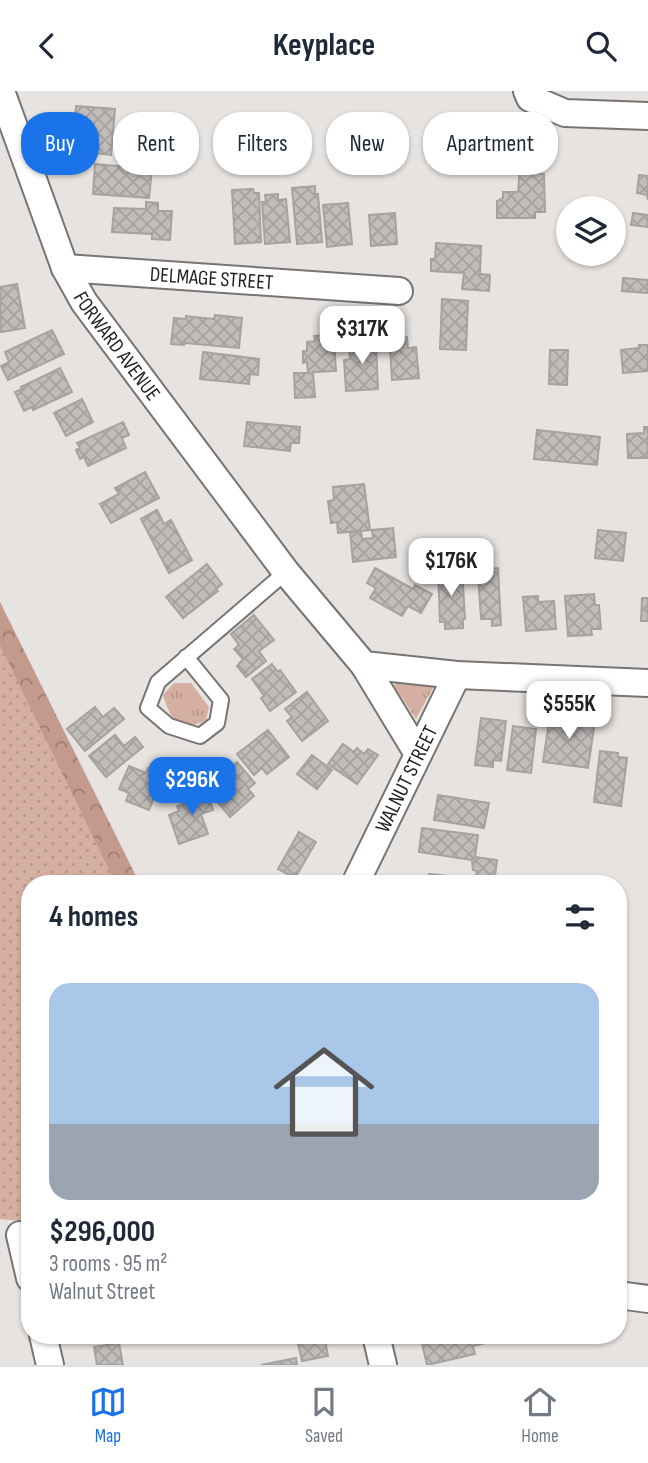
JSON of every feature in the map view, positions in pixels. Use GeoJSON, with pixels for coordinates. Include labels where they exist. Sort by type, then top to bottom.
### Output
{"type":"FeatureCollection","features":[{"type":"Feature","properties":{"kind":"street","name":"FORWARD AVENUE"},"geometry":{"type":"LineString","coordinates":[[1,91],[65,268],[84,302],[286,572],[364,665],[418,754]]}},
{"type":"Feature","properties":{"kind":"street"},"geometry":{"type":"LineString","coordinates":[[527,91],[530,98],[565,113],[648,116]]}},
{"type":"Feature","properties":{"kind":"street","name":"DELMAGE STREET"},"geometry":{"type":"LineString","coordinates":[[65,268],[399,291]]}},
{"type":"Feature","properties":{"kind":"street"},"geometry":{"type":"LineString","coordinates":[[364,665],[457,675],[648,683]]}},
{"type":"Feature","properties":{"kind":"street","name":"WALNUT STREET"},"geometry":{"type":"LineString","coordinates":[[359,875],[457,675]]}},
{"type":"Feature","properties":{"kind":"street"},"geometry":{"type":"LineString","coordinates":[[627,1296],[648,1299]]}},
{"type":"Feature","properties":{"kind":"street"},"geometry":{"type":"LineString","coordinates":[[45,1344],[50,1365]]}},
{"type":"Feature","properties":{"kind":"street"},"geometry":{"type":"LineString","coordinates":[[378,1344],[383,1365]]}},
{"type":"Feature","properties":{"kind":"lane"},"geometry":{"type":"LineString","coordinates":[[186,657],[220,700],[217,723],[200,736],[169,726],[148,708],[158,682],[186,657],[286,572]]}},
{"type":"Feature","properties":{"kind":"green space"},"geometry":{"type":"Polygon","coordinates":[[[0,602],[136,875],[21,875],[21,889],[0,900],[0,602]]]}},
{"type":"Feature","properties":{"kind":"green space"},"geometry":{"type":"Polygon","coordinates":[[[0,645],[112,875],[21,875],[21,1221],[0,1219],[0,645]]]}},
{"type":"Feature","properties":{"kind":"green space"},"geometry":{"type":"Polygon","coordinates":[[[400,676],[434,686],[416,719],[394,686],[400,676]]]}},
{"type":"Feature","properties":{"kind":"green space"},"geometry":{"type":"Polygon","coordinates":[[[174,683],[191,683],[209,707],[206,720],[189,725],[177,722],[163,695],[174,683]]]}},
{"type":"Feature","properties":{"kind":"building"},"geometry":{"type":"Polygon","coordinates":[[[76,106],[115,109],[111,155],[99,154],[99,112],[75,112],[76,106]]]}},
{"type":"Feature","properties":{"kind":"building"},"geometry":{"type":"Polygon","coordinates":[[[99,164],[113,166],[113,175],[151,175],[149,198],[93,194],[94,175],[99,175],[99,164]]]}},
{"type":"Feature","properties":{"kind":"building"},"geometry":{"type":"Polygon","coordinates":[[[519,175],[544,175],[545,212],[535,212],[535,218],[497,218],[497,201],[503,198],[503,192],[518,192],[519,175]]]}},
{"type":"Feature","properties":{"kind":"building"},"geometry":{"type":"Polygon","coordinates":[[[639,175],[648,176],[648,200],[647,195],[637,193],[639,175]]]}},
{"type":"Feature","properties":{"kind":"building"},"geometry":{"type":"Polygon","coordinates":[[[315,186],[322,242],[297,244],[292,188],[315,186]]]}},
{"type":"Feature","properties":{"kind":"building"},"geometry":{"type":"Polygon","coordinates":[[[253,189],[254,193],[259,193],[261,242],[235,244],[232,190],[253,189]]]}},
{"type":"Feature","properties":{"kind":"building"},"geometry":{"type":"Polygon","coordinates":[[[278,194],[278,200],[286,199],[290,242],[265,244],[262,202],[266,202],[265,195],[278,194]]]}},
{"type":"Feature","properties":{"kind":"building"},"geometry":{"type":"Polygon","coordinates":[[[146,202],[158,203],[158,211],[172,211],[170,240],[152,239],[152,234],[112,232],[114,208],[146,209],[146,202]]]}},
{"type":"Feature","properties":{"kind":"building"},"geometry":{"type":"Polygon","coordinates":[[[348,203],[352,244],[327,247],[323,205],[348,203]]]}},
{"type":"Feature","properties":{"kind":"building"},"geometry":{"type":"Polygon","coordinates":[[[395,213],[397,244],[371,246],[369,215],[395,213]]]}},
{"type":"Feature","properties":{"kind":"building"},"geometry":{"type":"Polygon","coordinates":[[[633,213],[648,215],[648,227],[631,225],[633,213]]]}},
{"type":"Feature","properties":{"kind":"building"},"geometry":{"type":"Polygon","coordinates":[[[436,243],[481,246],[480,274],[490,275],[489,291],[462,289],[464,273],[431,271],[431,259],[435,259],[436,243]]]}},
{"type":"Feature","properties":{"kind":"building"},"geometry":{"type":"Polygon","coordinates":[[[623,278],[648,280],[648,293],[622,291],[623,278]]]}},
{"type":"Feature","properties":{"kind":"building"},"geometry":{"type":"Polygon","coordinates":[[[17,284],[25,328],[1,332],[0,287],[17,284]]]}},
{"type":"Feature","properties":{"kind":"building"},"geometry":{"type":"Polygon","coordinates":[[[442,299],[468,301],[466,350],[440,349],[442,299]]]}},
{"type":"Feature","properties":{"kind":"building"},"geometry":{"type":"Polygon","coordinates":[[[215,315],[242,318],[239,348],[171,344],[174,318],[186,319],[186,316],[214,319],[215,315]]]}},
{"type":"Feature","properties":{"kind":"building"},"geometry":{"type":"Polygon","coordinates":[[[52,330],[64,354],[8,380],[1,366],[9,362],[5,352],[52,330]]]}},
{"type":"Feature","properties":{"kind":"building"},"geometry":{"type":"Polygon","coordinates":[[[367,334],[368,345],[376,344],[378,389],[346,391],[344,360],[350,359],[349,344],[356,343],[356,335],[367,334]]]}},
{"type":"Feature","properties":{"kind":"building"},"geometry":{"type":"Polygon","coordinates":[[[325,335],[325,339],[334,339],[336,371],[313,372],[315,397],[295,398],[294,373],[308,373],[307,362],[303,363],[303,351],[307,351],[307,342],[315,341],[314,336],[325,335]]]}},
{"type":"Feature","properties":{"kind":"building"},"geometry":{"type":"Polygon","coordinates":[[[407,337],[408,348],[416,347],[419,378],[392,380],[390,349],[399,348],[398,338],[407,337]]]}},
{"type":"Feature","properties":{"kind":"building"},"geometry":{"type":"Polygon","coordinates":[[[639,345],[648,345],[648,371],[623,373],[621,350],[639,348],[639,345]]]}},
{"type":"Feature","properties":{"kind":"building"},"geometry":{"type":"Polygon","coordinates":[[[550,350],[568,350],[567,385],[549,384],[550,350]]]}},
{"type":"Feature","properties":{"kind":"building"},"geometry":{"type":"Polygon","coordinates":[[[203,352],[259,359],[258,375],[250,374],[249,384],[200,379],[203,352]]]}},
{"type":"Feature","properties":{"kind":"building"},"geometry":{"type":"Polygon","coordinates":[[[60,368],[72,392],[33,410],[32,407],[24,411],[15,392],[60,368]]]}},
{"type":"Feature","properties":{"kind":"building"},"geometry":{"type":"Polygon","coordinates":[[[82,399],[93,422],[66,436],[54,413],[82,399]]]}},
{"type":"Feature","properties":{"kind":"building"},"geometry":{"type":"Polygon","coordinates":[[[123,422],[129,435],[122,438],[126,448],[88,466],[84,457],[80,459],[76,450],[80,448],[77,443],[123,422]]]}},
{"type":"Feature","properties":{"kind":"building"},"geometry":{"type":"Polygon","coordinates":[[[247,422],[300,427],[299,443],[291,443],[290,451],[244,446],[247,422]]]}},
{"type":"Feature","properties":{"kind":"building"},"geometry":{"type":"Polygon","coordinates":[[[644,427],[648,427],[648,458],[628,458],[627,434],[644,433],[644,427]]]}},
{"type":"Feature","properties":{"kind":"building"},"geometry":{"type":"Polygon","coordinates":[[[537,430],[600,437],[597,465],[534,459],[537,430]]]}},
{"type":"Feature","properties":{"kind":"building"},"geometry":{"type":"Polygon","coordinates":[[[145,472],[159,498],[111,523],[100,504],[119,494],[115,488],[145,472]]]}},
{"type":"Feature","properties":{"kind":"building"},"geometry":{"type":"Polygon","coordinates":[[[364,484],[370,530],[338,533],[337,522],[331,523],[328,501],[334,500],[333,487],[364,484]]]}},
{"type":"Feature","properties":{"kind":"building"},"geometry":{"type":"Polygon","coordinates":[[[157,510],[164,524],[171,520],[192,560],[169,573],[141,519],[157,510]]]}},
{"type":"Feature","properties":{"kind":"building"},"geometry":{"type":"Polygon","coordinates":[[[393,528],[396,557],[353,562],[350,532],[361,531],[362,539],[373,538],[372,530],[393,528]]]}},
{"type":"Feature","properties":{"kind":"building"},"geometry":{"type":"Polygon","coordinates":[[[598,530],[626,533],[623,561],[595,558],[598,530]]]}},
{"type":"Feature","properties":{"kind":"building"},"geometry":{"type":"Polygon","coordinates":[[[207,564],[222,584],[216,589],[218,591],[183,618],[166,597],[207,564]]]}},
{"type":"Feature","properties":{"kind":"building"},"geometry":{"type":"Polygon","coordinates":[[[375,568],[413,589],[415,585],[432,594],[421,613],[408,606],[402,616],[370,598],[376,588],[367,583],[375,568]]]}},
{"type":"Feature","properties":{"kind":"building"},"geometry":{"type":"Polygon","coordinates":[[[462,568],[465,619],[463,628],[445,629],[445,622],[440,622],[438,569],[462,568]]]}},
{"type":"Feature","properties":{"kind":"building"},"geometry":{"type":"Polygon","coordinates":[[[498,568],[501,625],[492,626],[492,619],[481,619],[478,575],[490,575],[489,569],[498,568]]]}},
{"type":"Feature","properties":{"kind":"building"},"geometry":{"type":"Polygon","coordinates":[[[594,594],[595,605],[599,605],[601,629],[591,629],[592,635],[568,636],[565,596],[594,594]]]}},
{"type":"Feature","properties":{"kind":"building"},"geometry":{"type":"Polygon","coordinates":[[[538,596],[538,602],[554,601],[556,629],[526,631],[523,597],[538,596]]]}},
{"type":"Feature","properties":{"kind":"building"},"geometry":{"type":"Polygon","coordinates":[[[642,598],[648,598],[648,621],[641,621],[642,598]]]}},
{"type":"Feature","properties":{"kind":"building"},"geometry":{"type":"Polygon","coordinates":[[[254,615],[274,640],[259,651],[266,661],[246,677],[237,666],[243,659],[234,649],[239,645],[231,634],[254,615]]]}},
{"type":"Feature","properties":{"kind":"building"},"geometry":{"type":"Polygon","coordinates":[[[272,664],[278,672],[280,670],[296,692],[270,711],[261,698],[264,696],[252,679],[272,664]]]}},
{"type":"Feature","properties":{"kind":"building"},"geometry":{"type":"Polygon","coordinates":[[[307,692],[328,721],[302,741],[287,721],[292,717],[285,709],[307,692]]]}},
{"type":"Feature","properties":{"kind":"building"},"geometry":{"type":"Polygon","coordinates":[[[95,707],[103,717],[114,708],[124,719],[85,751],[67,729],[95,707]]]}},
{"type":"Feature","properties":{"kind":"building"},"geometry":{"type":"Polygon","coordinates":[[[550,715],[595,721],[588,768],[543,762],[550,715]]]}},
{"type":"Feature","properties":{"kind":"building"},"geometry":{"type":"Polygon","coordinates":[[[481,718],[506,721],[501,761],[493,760],[493,767],[475,765],[481,718]]]}},
{"type":"Feature","properties":{"kind":"building"},"geometry":{"type":"Polygon","coordinates":[[[513,726],[536,729],[531,773],[507,770],[513,726]]]}},
{"type":"Feature","properties":{"kind":"building"},"geometry":{"type":"Polygon","coordinates":[[[268,730],[289,757],[267,774],[262,768],[254,775],[237,754],[268,730]]]}},
{"type":"Feature","properties":{"kind":"building"},"geometry":{"type":"Polygon","coordinates":[[[115,735],[124,746],[135,737],[143,747],[106,777],[89,756],[115,735]]]}},
{"type":"Feature","properties":{"kind":"building"},"geometry":{"type":"Polygon","coordinates":[[[343,744],[354,752],[357,748],[364,754],[368,749],[378,755],[357,784],[328,764],[343,744]]]}},
{"type":"Feature","properties":{"kind":"building"},"geometry":{"type":"Polygon","coordinates":[[[600,751],[618,753],[618,757],[627,758],[621,806],[594,802],[600,751]]]}},
{"type":"Feature","properties":{"kind":"building"},"geometry":{"type":"Polygon","coordinates":[[[312,755],[332,770],[317,789],[297,774],[312,755]]]}},
{"type":"Feature","properties":{"kind":"building"},"geometry":{"type":"Polygon","coordinates":[[[237,762],[255,783],[248,789],[254,796],[230,817],[206,788],[237,762]]]}},
{"type":"Feature","properties":{"kind":"building"},"geometry":{"type":"Polygon","coordinates":[[[129,766],[146,773],[148,768],[164,774],[149,810],[126,801],[129,793],[119,789],[129,766]]]}},
{"type":"Feature","properties":{"kind":"building"},"geometry":{"type":"Polygon","coordinates":[[[205,788],[213,810],[201,814],[208,834],[179,844],[169,815],[179,811],[177,806],[192,801],[189,793],[205,788]]]}},
{"type":"Feature","properties":{"kind":"building"},"geometry":{"type":"Polygon","coordinates":[[[438,795],[489,803],[484,828],[434,820],[438,795]]]}},
{"type":"Feature","properties":{"kind":"building"},"geometry":{"type":"Polygon","coordinates":[[[422,828],[478,835],[475,857],[497,860],[495,875],[476,875],[472,860],[419,852],[422,828]]]}},
{"type":"Feature","properties":{"kind":"building"},"geometry":{"type":"Polygon","coordinates":[[[299,832],[316,842],[297,875],[289,875],[278,869],[299,832]]]}},
{"type":"Feature","properties":{"kind":"building"},"geometry":{"type":"Polygon","coordinates":[[[119,1344],[123,1365],[97,1365],[94,1347],[119,1344]]]}},
{"type":"Feature","properties":{"kind":"building"},"geometry":{"type":"Polygon","coordinates":[[[298,1344],[326,1344],[328,1356],[302,1361],[298,1344]]]}},
{"type":"Feature","properties":{"kind":"building"},"geometry":{"type":"Polygon","coordinates":[[[422,1344],[481,1344],[473,1346],[475,1354],[427,1365],[422,1344]]]}},
{"type":"Feature","properties":{"kind":"building"},"geometry":{"type":"Polygon","coordinates":[[[296,1358],[297,1365],[261,1365],[296,1358]]]}}]}
